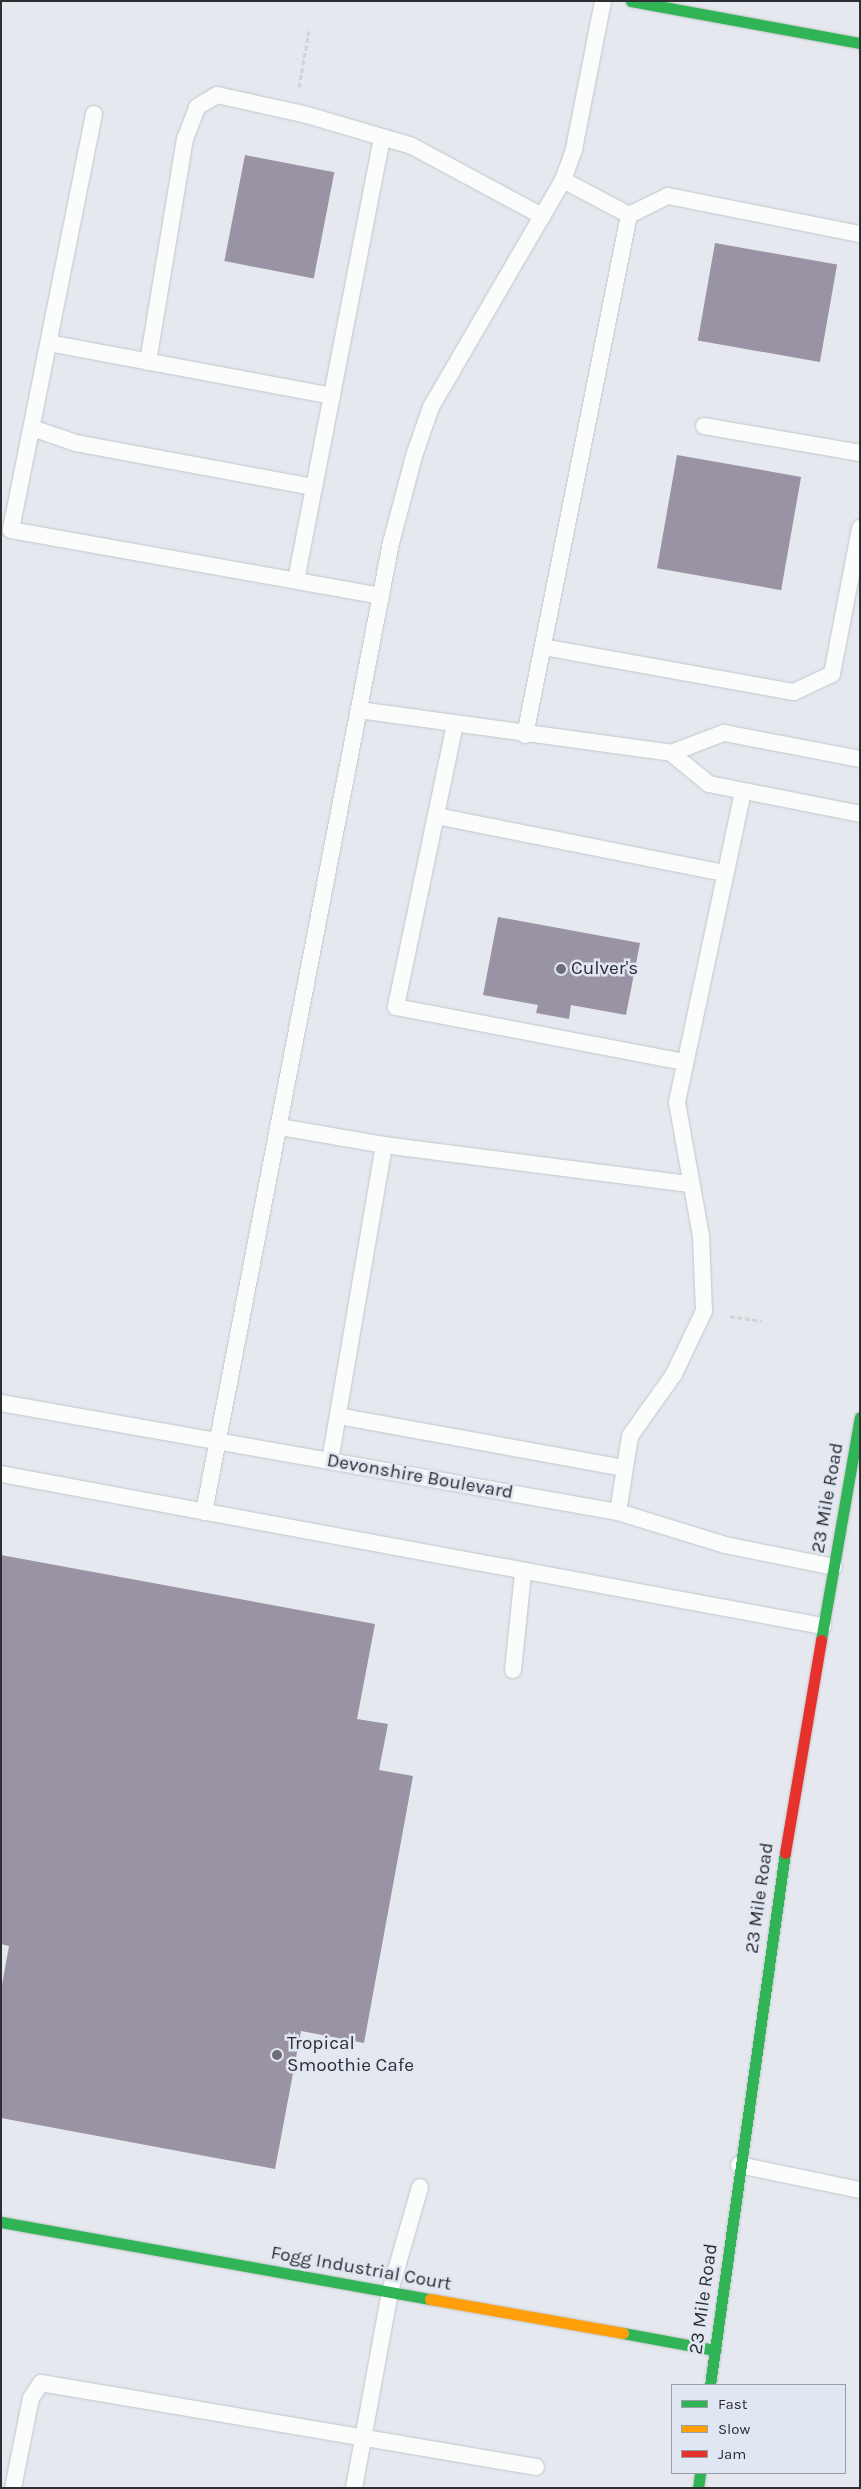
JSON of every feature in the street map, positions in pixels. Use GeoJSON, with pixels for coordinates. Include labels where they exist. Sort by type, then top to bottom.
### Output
{"type":"FeatureCollection","features":[{"type":"Feature","properties":{"kind":"main road"},"geometry":{"type":"LineString","coordinates":[[631,1],[860,44]]}},
{"type":"Feature","properties":{"kind":"main road","name":"23 Mile Road"},"geometry":{"type":"LineString","coordinates":[[710,2384],[779,1885],[860,1417]]}},
{"type":"Feature","properties":{"kind":"main road","name":"Fogg Industrial Court"},"geometry":{"type":"LineString","coordinates":[[1,2222],[715,2350]]}},
{"type":"Feature","properties":{"kind":"main road"},"geometry":{"type":"LineString","coordinates":[[698,2488],[700,2474]]}},
{"type":"Feature","properties":{"kind":"lane"},"geometry":{"type":"LineString","coordinates":[[204,1512],[280,1127],[381,596],[410,473],[431,407],[563,180],[574,149],[603,1]]}},
{"type":"Feature","properties":{"kind":"lane"},"geometry":{"type":"LineString","coordinates":[[148,362],[185,139],[197,107],[217,96],[295,112],[412,146],[542,216]]}},
{"type":"Feature","properties":{"kind":"lane"},"geometry":{"type":"LineString","coordinates":[[94,114],[11,530],[381,596]]}},
{"type":"Feature","properties":{"kind":"lane"},"geometry":{"type":"LineString","coordinates":[[296,580],[382,137]]}},
{"type":"Feature","properties":{"kind":"lane"},"geometry":{"type":"LineString","coordinates":[[563,180],[629,215]]}},
{"type":"Feature","properties":{"kind":"lane"},"geometry":{"type":"LineString","coordinates":[[629,215],[668,196],[860,234]]}},
{"type":"Feature","properties":{"kind":"lane"},"geometry":{"type":"LineString","coordinates":[[525,735],[629,215]]}},
{"type":"Feature","properties":{"kind":"lane"},"geometry":{"type":"LineString","coordinates":[[49,343],[332,396]]}},
{"type":"Feature","properties":{"kind":"lane"},"geometry":{"type":"LineString","coordinates":[[704,426],[860,454]]}},
{"type":"Feature","properties":{"kind":"lane"},"geometry":{"type":"LineString","coordinates":[[32,428],[76,443],[314,486]]}},
{"type":"Feature","properties":{"kind":"lane"},"geometry":{"type":"LineString","coordinates":[[543,647],[794,692],[832,674],[860,528]]}},
{"type":"Feature","properties":{"kind":"lane"},"geometry":{"type":"LineString","coordinates":[[360,710],[525,735],[671,753],[724,733],[860,759]]}},
{"type":"Feature","properties":{"kind":"lane"},"geometry":{"type":"LineString","coordinates":[[455,724],[396,1007],[685,1062]]}},
{"type":"Feature","properties":{"kind":"lane"},"geometry":{"type":"LineString","coordinates":[[671,753],[709,784],[860,814]]}},
{"type":"Feature","properties":{"kind":"lane"},"geometry":{"type":"LineString","coordinates":[[618,1512],[623,1468],[630,1436],[674,1374],[704,1311],[701,1236],[690,1184],[677,1102],[743,792]]}},
{"type":"Feature","properties":{"kind":"lane"},"geometry":{"type":"LineString","coordinates":[[436,816],[725,872]]}},
{"type":"Feature","properties":{"kind":"lane"},"geometry":{"type":"LineString","coordinates":[[280,1127],[384,1145],[690,1184]]}},
{"type":"Feature","properties":{"kind":"lane"},"geometry":{"type":"LineString","coordinates":[[330,1461],[384,1145]]}},
{"type":"Feature","properties":{"kind":"lane","name":"Devonshire Boulevard"},"geometry":{"type":"LineString","coordinates":[[1,1403],[618,1512],[725,1545],[834,1567]]}},
{"type":"Feature","properties":{"kind":"lane"},"geometry":{"type":"LineString","coordinates":[[338,1416],[623,1468]]}},
{"type":"Feature","properties":{"kind":"lane"},"geometry":{"type":"LineString","coordinates":[[1,1474],[524,1573],[823,1626]]}},
{"type":"Feature","properties":{"kind":"lane"},"geometry":{"type":"LineString","coordinates":[[513,1670],[524,1573]]}},
{"type":"Feature","properties":{"kind":"lane"},"geometry":{"type":"LineString","coordinates":[[740,2165],[860,2190]]}},
{"type":"Feature","properties":{"kind":"lane"},"geometry":{"type":"LineString","coordinates":[[354,2488],[390,2291],[420,2186]]}},
{"type":"Feature","properties":{"kind":"lane"},"geometry":{"type":"LineString","coordinates":[[13,2488],[31,2398],[41,2383],[536,2467]]}},
{"type":"Feature","properties":{"kind":"path"},"geometry":{"type":"LineString","coordinates":[[295,112],[309,31]]}},
{"type":"Feature","properties":{"kind":"building"},"geometry":{"type":"Polygon","coordinates":[[[245,155],[334,172],[314,278],[224,261],[245,155]]]}},
{"type":"Feature","properties":{"kind":"building"},"geometry":{"type":"Polygon","coordinates":[[[715,243],[837,265],[820,362],[698,340],[715,243]]]}},
{"type":"Feature","properties":{"kind":"building"},"geometry":{"type":"Polygon","coordinates":[[[677,455],[801,477],[781,590],[657,568],[677,455]]]}},
{"type":"Feature","properties":{"kind":"building","name":"Culver's"},"geometry":{"type":"Polygon","coordinates":[[[498,917],[640,943],[626,1015],[571,1005],[569,1019],[536,1013],[538,1005],[483,995],[498,917]]]}},
{"type":"Feature","properties":{"kind":"building"},"geometry":{"type":"Polygon","coordinates":[[[1,1555],[375,1624],[357,1719],[388,1724],[379,1770],[413,1776],[364,2043],[301,2031],[275,2169],[1,2118],[1,1990],[9,1946],[1,1944],[1,1555]]]}},
{"type":"Feature","properties":{"kind":"traffic: fast"},"geometry":{"type":"LineString","coordinates":[[631,1],[860,43]]}},
{"type":"Feature","properties":{"kind":"traffic: fast"},"geometry":{"type":"LineString","coordinates":[[821,1640],[860,1417]]}},
{"type":"Feature","properties":{"kind":"traffic: fast"},"geometry":{"type":"LineString","coordinates":[[710,2384],[785,1853]]}},
{"type":"Feature","properties":{"kind":"traffic: fast"},"geometry":{"type":"LineString","coordinates":[[1,2222],[430,2299]]}},
{"type":"Feature","properties":{"kind":"traffic: fast"},"geometry":{"type":"LineString","coordinates":[[623,2333],[715,2350]]}},
{"type":"Feature","properties":{"kind":"traffic: fast"},"geometry":{"type":"LineString","coordinates":[[698,2488],[700,2474]]}},
{"type":"Feature","properties":{"kind":"traffic: slow"},"geometry":{"type":"LineString","coordinates":[[430,2299],[623,2333]]}},
{"type":"Feature","properties":{"kind":"traffic: jam"},"geometry":{"type":"LineString","coordinates":[[785,1853],[821,1640]]}},
{"type":"Feature","properties":{"kind":"place","name":"Culver's"},"geometry":{"type":"Point","coordinates":[561,969]}},
{"type":"Feature","properties":{"kind":"place","name":"Tropical Smoothie Cafe"},"geometry":{"type":"Point","coordinates":[277,2055]}}]}
